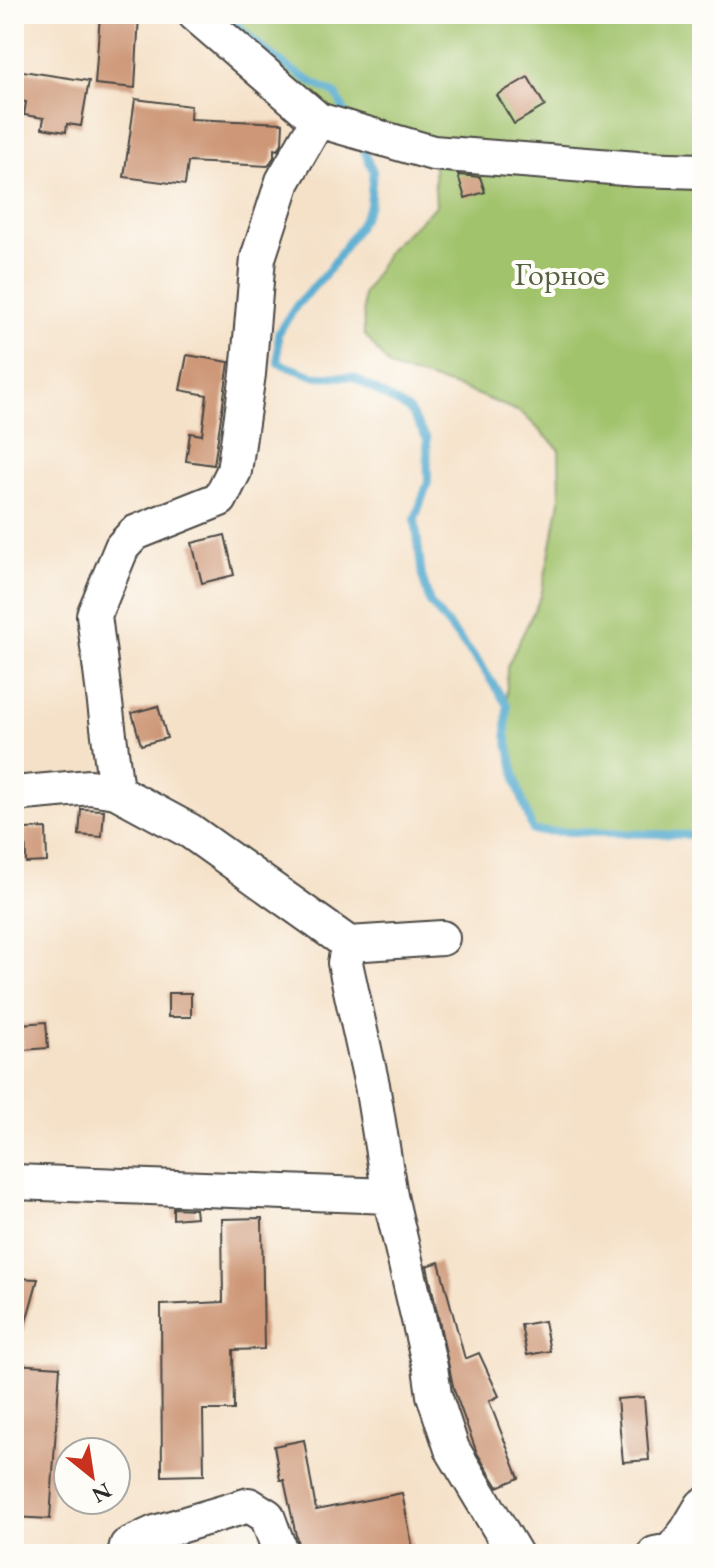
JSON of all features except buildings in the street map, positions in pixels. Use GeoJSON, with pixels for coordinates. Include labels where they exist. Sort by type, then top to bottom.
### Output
{"type":"FeatureCollection","features":[{"type":"Feature","properties":{"kind":"lane"},"geometry":{"type":"LineString","coordinates":[[195,14],[318,120],[433,153],[702,171]]}},
{"type":"Feature","properties":{"kind":"lane"},"geometry":{"type":"LineString","coordinates":[[116,791],[94,615],[122,547],[135,533],[220,499],[234,471],[248,374],[258,258],[283,181],[318,120]]}},
{"type":"Feature","properties":{"kind":"lane"},"geometry":{"type":"LineString","coordinates":[[14,794],[90,787],[116,791],[190,831],[349,944],[442,938]]}},
{"type":"Feature","properties":{"kind":"lane"},"geometry":{"type":"LineString","coordinates":[[349,944],[345,963],[372,1085],[390,1196],[434,1395],[452,1449],[515,1554]]}},
{"type":"Feature","properties":{"kind":"lane"},"geometry":{"type":"LineString","coordinates":[[14,1182],[390,1196]]}},
{"type":"Feature","properties":{"kind":"lane"},"geometry":{"type":"LineString","coordinates":[[125,1554],[127,1546],[155,1533],[249,1505],[267,1516],[281,1554]]}},
{"type":"Feature","properties":{"kind":"lane"},"geometry":{"type":"LineString","coordinates":[[666,1553],[702,1506]]}},
{"type":"Feature","properties":{"kind":"green space","name":"Горное"},"geometry":{"type":"Polygon","coordinates":[[[195,14],[702,14],[702,842],[692,835],[533,831],[518,787],[506,734],[507,667],[541,596],[560,501],[559,449],[522,413],[464,389],[391,368],[364,334],[363,295],[390,248],[436,206],[433,153],[318,120],[195,14]]]}},
{"type":"Feature","properties":{"kind":"waterway"},"geometry":{"type":"LineString","coordinates":[[227,14],[277,60],[336,94],[347,116]]}},
{"type":"Feature","properties":{"kind":"waterway"},"geometry":{"type":"LineString","coordinates":[[361,143],[373,171],[370,205],[329,270],[297,305],[278,333],[278,363],[314,376],[353,377],[409,410],[427,439],[428,482],[415,519],[422,576],[430,603],[480,664],[507,705],[506,734],[518,787],[533,831],[692,835],[702,842]]}},
{"type":"Feature","properties":{"kind":"waterway"},"geometry":{"type":"LineString","coordinates":[[702,1210],[702,1233]]}}]}
